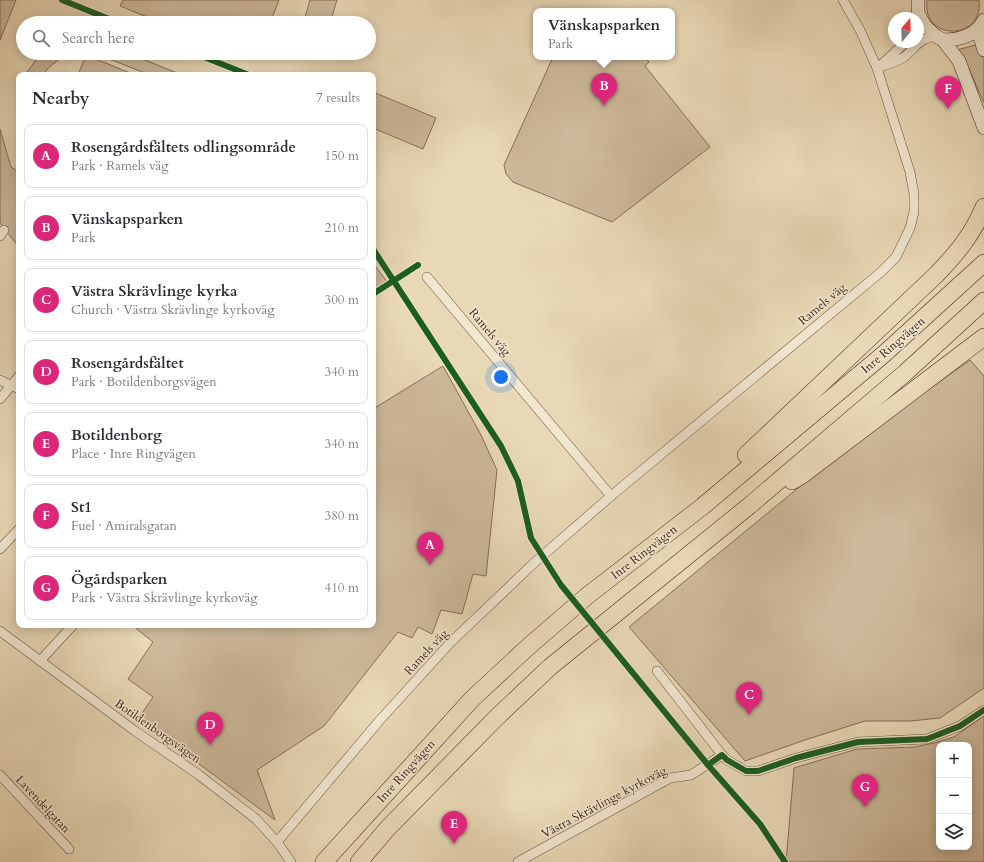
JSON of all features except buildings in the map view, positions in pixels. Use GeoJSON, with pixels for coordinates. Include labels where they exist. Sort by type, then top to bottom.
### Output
{"type":"FeatureCollection","features":[{"type":"Feature","properties":{"kind":"highway"},"geometry":{"type":"LineString","coordinates":[[703,506],[735,466],[937,274],[959,250],[974,227],[984,207]]}},
{"type":"Feature","properties":{"kind":"highway","name":"Inre Ringvägen"},"geometry":{"type":"LineString","coordinates":[[324,862],[472,699],[528,647],[587,596],[703,506],[884,354],[984,263]]}},
{"type":"Feature","properties":{"kind":"highway"},"geometry":{"type":"LineString","coordinates":[[359,862],[387,829],[496,718],[550,667],[749,506],[905,373],[984,301]]}},
{"type":"Feature","properties":{"kind":"highway"},"geometry":{"type":"LineString","coordinates":[[749,506],[802,475],[984,337]]}},
{"type":"Feature","properties":{"kind":"main road"},"geometry":{"type":"LineString","coordinates":[[918,10],[925,26],[939,38],[958,61],[984,128]]}},
{"type":"Feature","properties":{"kind":"main road"},"geometry":{"type":"LineString","coordinates":[[939,38],[953,40],[962,39],[972,34],[983,23]]}},
{"type":"Feature","properties":{"kind":"main road"},"geometry":{"type":"LineString","coordinates":[[983,23],[980,37],[984,50]]}},
{"type":"Feature","properties":{"kind":"street","name":"Ramels väg"},"geometry":{"type":"LineString","coordinates":[[277,842],[380,720],[450,643],[534,563],[611,496],[881,272],[896,257],[910,228],[914,212],[914,194],[910,172],[877,68],[860,30],[843,0]]}},
{"type":"Feature","properties":{"kind":"street"},"geometry":{"type":"LineString","coordinates":[[877,68],[904,57],[923,39],[939,38]]}},
{"type":"Feature","properties":{"kind":"street"},"geometry":{"type":"LineString","coordinates":[[877,68],[899,48]]}},
{"type":"Feature","properties":{"kind":"street","name":"Ramels väg"},"geometry":{"type":"LineString","coordinates":[[427,276],[611,496]]}},
{"type":"Feature","properties":{"kind":"street"},"geometry":{"type":"LineString","coordinates":[[0,380],[15,387],[0,400]]}},
{"type":"Feature","properties":{"kind":"street"},"geometry":{"type":"LineString","coordinates":[[0,549],[16,532]]}},
{"type":"Feature","properties":{"kind":"street"},"geometry":{"type":"LineString","coordinates":[[40,661],[69,628]]}},
{"type":"Feature","properties":{"kind":"street","name":"Botildenborgsvägen"},"geometry":{"type":"LineString","coordinates":[[0,631],[135,731],[199,775],[256,819],[277,842],[291,862]]}},
{"type":"Feature","properties":{"kind":"street"},"geometry":{"type":"LineString","coordinates":[[657,672],[726,760],[746,771],[758,771],[796,758],[858,742],[927,739],[960,726],[984,710]]}},
{"type":"Feature","properties":{"kind":"street","name":"Västra Skrävlinge kyrkoväg"},"geometry":{"type":"LineString","coordinates":[[518,862],[670,778],[691,775],[722,755]]}},
{"type":"Feature","properties":{"kind":"street","name":"Lavendelgatan"},"geometry":{"type":"LineString","coordinates":[[0,775],[69,849]]}},
{"type":"Feature","properties":{"kind":"shaded area"},"geometry":{"type":"Polygon","coordinates":[[[0,0],[16,0],[0,40],[0,0]]]}},
{"type":"Feature","properties":{"kind":"shaded area"},"geometry":{"type":"Polygon","coordinates":[[[123,0],[279,0],[273,16],[145,16],[120,6],[123,0]]]}},
{"type":"Feature","properties":{"kind":"shaded area"},"geometry":{"type":"Polygon","coordinates":[[[310,0],[337,0],[332,16],[305,16],[310,0]]]}},
{"type":"Feature","properties":{"kind":"shaded area"},"geometry":{"type":"Polygon","coordinates":[[[927,0],[979,0],[978,14],[972,23],[963,29],[953,31],[942,29],[933,23],[928,13],[927,0]]]}},
{"type":"Feature","properties":{"kind":"shaded area"},"geometry":{"type":"Polygon","coordinates":[[[975,45],[984,58],[984,103],[969,69],[957,50],[975,45]]]}},
{"type":"Feature","properties":{"kind":"shaded area"},"geometry":{"type":"Polygon","coordinates":[[[36,60],[59,60],[49,67],[45,72],[27,72],[36,60]]]}},
{"type":"Feature","properties":{"kind":"shaded area"},"geometry":{"type":"Polygon","coordinates":[[[84,60],[98,60],[128,72],[79,72],[84,60]]]}},
{"type":"Feature","properties":{"kind":"shaded area"},"geometry":{"type":"Polygon","coordinates":[[[112,60],[145,60],[175,72],[142,72],[112,60]]]}},
{"type":"Feature","properties":{"kind":"shaded area"},"geometry":{"type":"Polygon","coordinates":[[[552,60],[647,60],[649,62],[645,66],[710,147],[612,222],[513,182],[506,174],[504,165],[552,60]]]}},
{"type":"Feature","properties":{"kind":"shaded area"},"geometry":{"type":"Polygon","coordinates":[[[376,93],[436,118],[423,149],[376,129],[376,93]]]}},
{"type":"Feature","properties":{"kind":"shaded area"},"geometry":{"type":"Polygon","coordinates":[[[0,129],[11,167],[16,170],[16,243],[0,223],[0,129]]]}},
{"type":"Feature","properties":{"kind":"shaded area"},"geometry":{"type":"Polygon","coordinates":[[[376,267],[388,283],[376,291],[376,267]]]}},
{"type":"Feature","properties":{"kind":"shaded area"},"geometry":{"type":"Polygon","coordinates":[[[970,360],[984,376],[984,688],[940,718],[911,721],[865,721],[745,761],[629,627],[848,447],[970,360]]]}},
{"type":"Feature","properties":{"kind":"shaded area"},"geometry":{"type":"Polygon","coordinates":[[[443,366],[481,435],[497,470],[486,576],[473,574],[462,614],[441,610],[432,634],[418,627],[412,638],[398,632],[324,726],[257,770],[275,820],[138,719],[153,697],[128,679],[153,642],[136,628],[376,628],[376,407],[443,366]]]}},
{"type":"Feature","properties":{"kind":"shaded area"},"geometry":{"type":"Polygon","coordinates":[[[984,716],[984,862],[786,862],[794,768],[857,749],[915,747],[936,742],[936,850],[972,850],[972,742],[937,742],[954,737],[984,716]]]}},
{"type":"Feature","properties":{"kind":"cycle path"},"geometry":{"type":"LineString","coordinates":[[62,0],[102,16]]}},
{"type":"Feature","properties":{"kind":"cycle path"},"geometry":{"type":"LineString","coordinates":[[212,60],[242,72]]}},
{"type":"Feature","properties":{"kind":"cycle path"},"geometry":{"type":"LineString","coordinates":[[376,254],[501,446],[518,481],[531,538],[561,585],[708,765],[760,824],[785,862]]}},
{"type":"Feature","properties":{"kind":"cycle path"},"geometry":{"type":"LineString","coordinates":[[376,292],[418,265]]}},
{"type":"Feature","properties":{"kind":"cycle path"},"geometry":{"type":"LineString","coordinates":[[708,765],[722,755],[727,760],[746,771],[758,771],[796,758],[858,742],[927,739],[960,726],[984,710]]}},
{"type":"Feature","properties":{"kind":"place","name":"Vänskapsparken"},"geometry":{"type":"Point","coordinates":[604,106]}},
{"type":"Feature","properties":{"kind":"place","name":"St1"},"geometry":{"type":"Point","coordinates":[948,109]}},
{"type":"Feature","properties":{"kind":"place","name":"Rosengårdsfältets odlingsområde"},"geometry":{"type":"Point","coordinates":[430,565]}},
{"type":"Feature","properties":{"kind":"place","name":"Västra Skrävlinge kyrka"},"geometry":{"type":"Point","coordinates":[749,715]}},
{"type":"Feature","properties":{"kind":"place","name":"Rosengårdsfältet"},"geometry":{"type":"Point","coordinates":[210,745]}},
{"type":"Feature","properties":{"kind":"place","name":"Ögårdsparken"},"geometry":{"type":"Point","coordinates":[865,807]}},
{"type":"Feature","properties":{"kind":"place","name":"Botildenborg"},"geometry":{"type":"Point","coordinates":[454,844]}}]}
